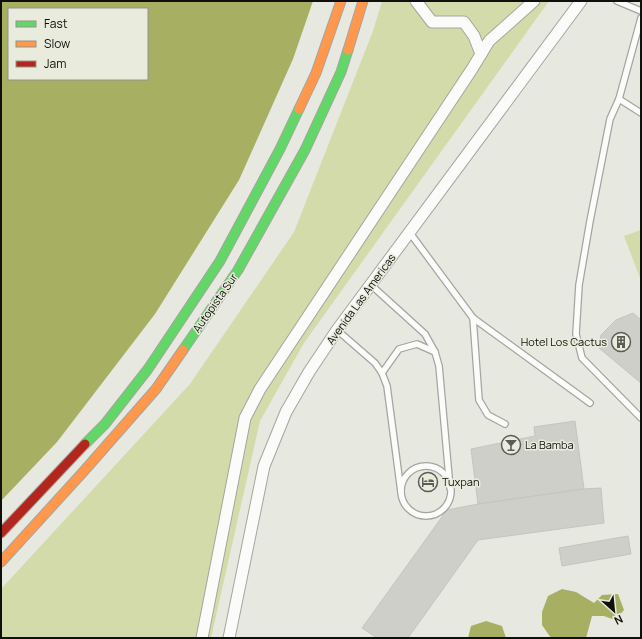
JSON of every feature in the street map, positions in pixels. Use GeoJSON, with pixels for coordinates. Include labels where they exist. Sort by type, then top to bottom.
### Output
{"type":"FeatureCollection","features":[{"type":"Feature","properties":{"kind":"highway","name":"Autopista Sur"},"geometry":{"type":"LineString","coordinates":[[1,533],[105,424],[148,369],[220,261],[283,142],[316,73],[341,1]]}},
{"type":"Feature","properties":{"kind":"highway","name":"Autopista Sur"},"geometry":{"type":"LineString","coordinates":[[1,562],[156,389],[238,270],[305,150],[341,72],[363,1]]}},
{"type":"Feature","properties":{"kind":"street"},"geometry":{"type":"LineString","coordinates":[[416,1],[432,22],[464,22],[474,36],[481,54]]}},
{"type":"Feature","properties":{"kind":"street"},"geometry":{"type":"LineString","coordinates":[[202,638],[245,418],[260,389],[489,42],[534,1]]}},
{"type":"Feature","properties":{"kind":"street","name":"Avenida Las Americas"},"geometry":{"type":"LineString","coordinates":[[232,636],[264,466],[286,412],[309,372],[337,330],[581,1]]}},
{"type":"Feature","properties":{"kind":"lane"},"geometry":{"type":"LineString","coordinates":[[618,1],[641,11]]}},
{"type":"Feature","properties":{"kind":"lane"},"geometry":{"type":"LineString","coordinates":[[641,18],[619,99],[610,119],[579,285],[576,334],[582,358],[641,418]]}},
{"type":"Feature","properties":{"kind":"lane"},"geometry":{"type":"LineString","coordinates":[[619,99],[641,113]]}},
{"type":"Feature","properties":{"kind":"lane"},"geometry":{"type":"LineString","coordinates":[[410,232],[473,318],[590,403]]}},
{"type":"Feature","properties":{"kind":"lane"},"geometry":{"type":"LineString","coordinates":[[337,330],[375,363],[382,373],[387,386],[402,499],[406,507],[419,515],[427,516],[435,514],[442,510],[447,504],[450,496],[439,366],[435,352],[425,334],[371,285]]}},
{"type":"Feature","properties":{"kind":"lane"},"geometry":{"type":"LineString","coordinates":[[473,318],[479,400],[488,415],[505,424]]}},
{"type":"Feature","properties":{"kind":"lane"},"geometry":{"type":"LineString","coordinates":[[382,373],[399,349],[417,344],[435,352]]}},
{"type":"Feature","properties":{"kind":"lane"},"geometry":{"type":"LineString","coordinates":[[401,492],[402,483],[406,476],[412,470],[420,467],[436,469],[443,473],[448,480],[450,488]]}},
{"type":"Feature","properties":{"kind":"shaded area"},"geometry":{"type":"Polygon","coordinates":[[[1,1],[313,1],[293,59],[239,180],[155,314],[57,442],[1,501],[1,1]]]}},
{"type":"Feature","properties":{"kind":"shaded area"},"geometry":{"type":"Polygon","coordinates":[[[382,1],[549,1],[304,343],[260,421],[211,638],[1,638],[1,589],[190,384],[294,232],[373,31],[382,1]]]}},
{"type":"Feature","properties":{"kind":"shaded area"},"geometry":{"type":"Polygon","coordinates":[[[641,230],[641,277],[640,278],[624,236],[641,230]]]}},
{"type":"Feature","properties":{"kind":"shaded area"},"geometry":{"type":"Polygon","coordinates":[[[562,589],[576,592],[594,603],[602,595],[618,594],[624,610],[615,620],[604,616],[592,616],[586,638],[551,638],[542,625],[542,612],[548,596],[562,589]]]}},
{"type":"Feature","properties":{"kind":"shaded area"},"geometry":{"type":"Polygon","coordinates":[[[486,621],[502,626],[506,638],[468,638],[471,626],[486,621]]]}},
{"type":"Feature","properties":{"kind":"building","name":"Hotel Los Cactus"},"geometry":{"type":"Polygon","coordinates":[[[633,313],[641,320],[641,383],[599,348],[601,335],[616,320],[633,313]]]}},
{"type":"Feature","properties":{"kind":"building"},"geometry":{"type":"Polygon","coordinates":[[[575,421],[584,489],[478,504],[471,449],[535,436],[534,427],[575,421]]]}},
{"type":"Feature","properties":{"kind":"building"},"geometry":{"type":"Polygon","coordinates":[[[601,488],[604,523],[478,540],[408,638],[377,638],[362,628],[447,510],[478,504],[584,489],[601,488]]]}},
{"type":"Feature","properties":{"kind":"building"},"geometry":{"type":"Polygon","coordinates":[[[628,536],[631,554],[562,566],[559,548],[628,536]]]}},
{"type":"Feature","properties":{"kind":"traffic: fast"},"geometry":{"type":"LineString","coordinates":[[183,350],[238,270],[305,150],[341,72],[348,50]]}},
{"type":"Feature","properties":{"kind":"traffic: fast"},"geometry":{"type":"LineString","coordinates":[[85,444],[105,424],[148,369],[220,261],[280,149],[299,109]]}},
{"type":"Feature","properties":{"kind":"traffic: slow"},"geometry":{"type":"LineString","coordinates":[[299,109],[316,73],[341,1]]}},
{"type":"Feature","properties":{"kind":"traffic: slow"},"geometry":{"type":"LineString","coordinates":[[348,50],[363,1]]}},
{"type":"Feature","properties":{"kind":"traffic: slow"},"geometry":{"type":"LineString","coordinates":[[1,562],[156,389],[183,350]]}},
{"type":"Feature","properties":{"kind":"traffic: jam"},"geometry":{"type":"LineString","coordinates":[[1,533],[85,444]]}},
{"type":"Feature","properties":{"kind":"place","name":"Hotel Los Cactus"},"geometry":{"type":"Point","coordinates":[621,342]}},
{"type":"Feature","properties":{"kind":"place","name":"La Bamba"},"geometry":{"type":"Point","coordinates":[511,445]}},
{"type":"Feature","properties":{"kind":"place","name":"Tuxpan"},"geometry":{"type":"Point","coordinates":[428,482]}}]}
